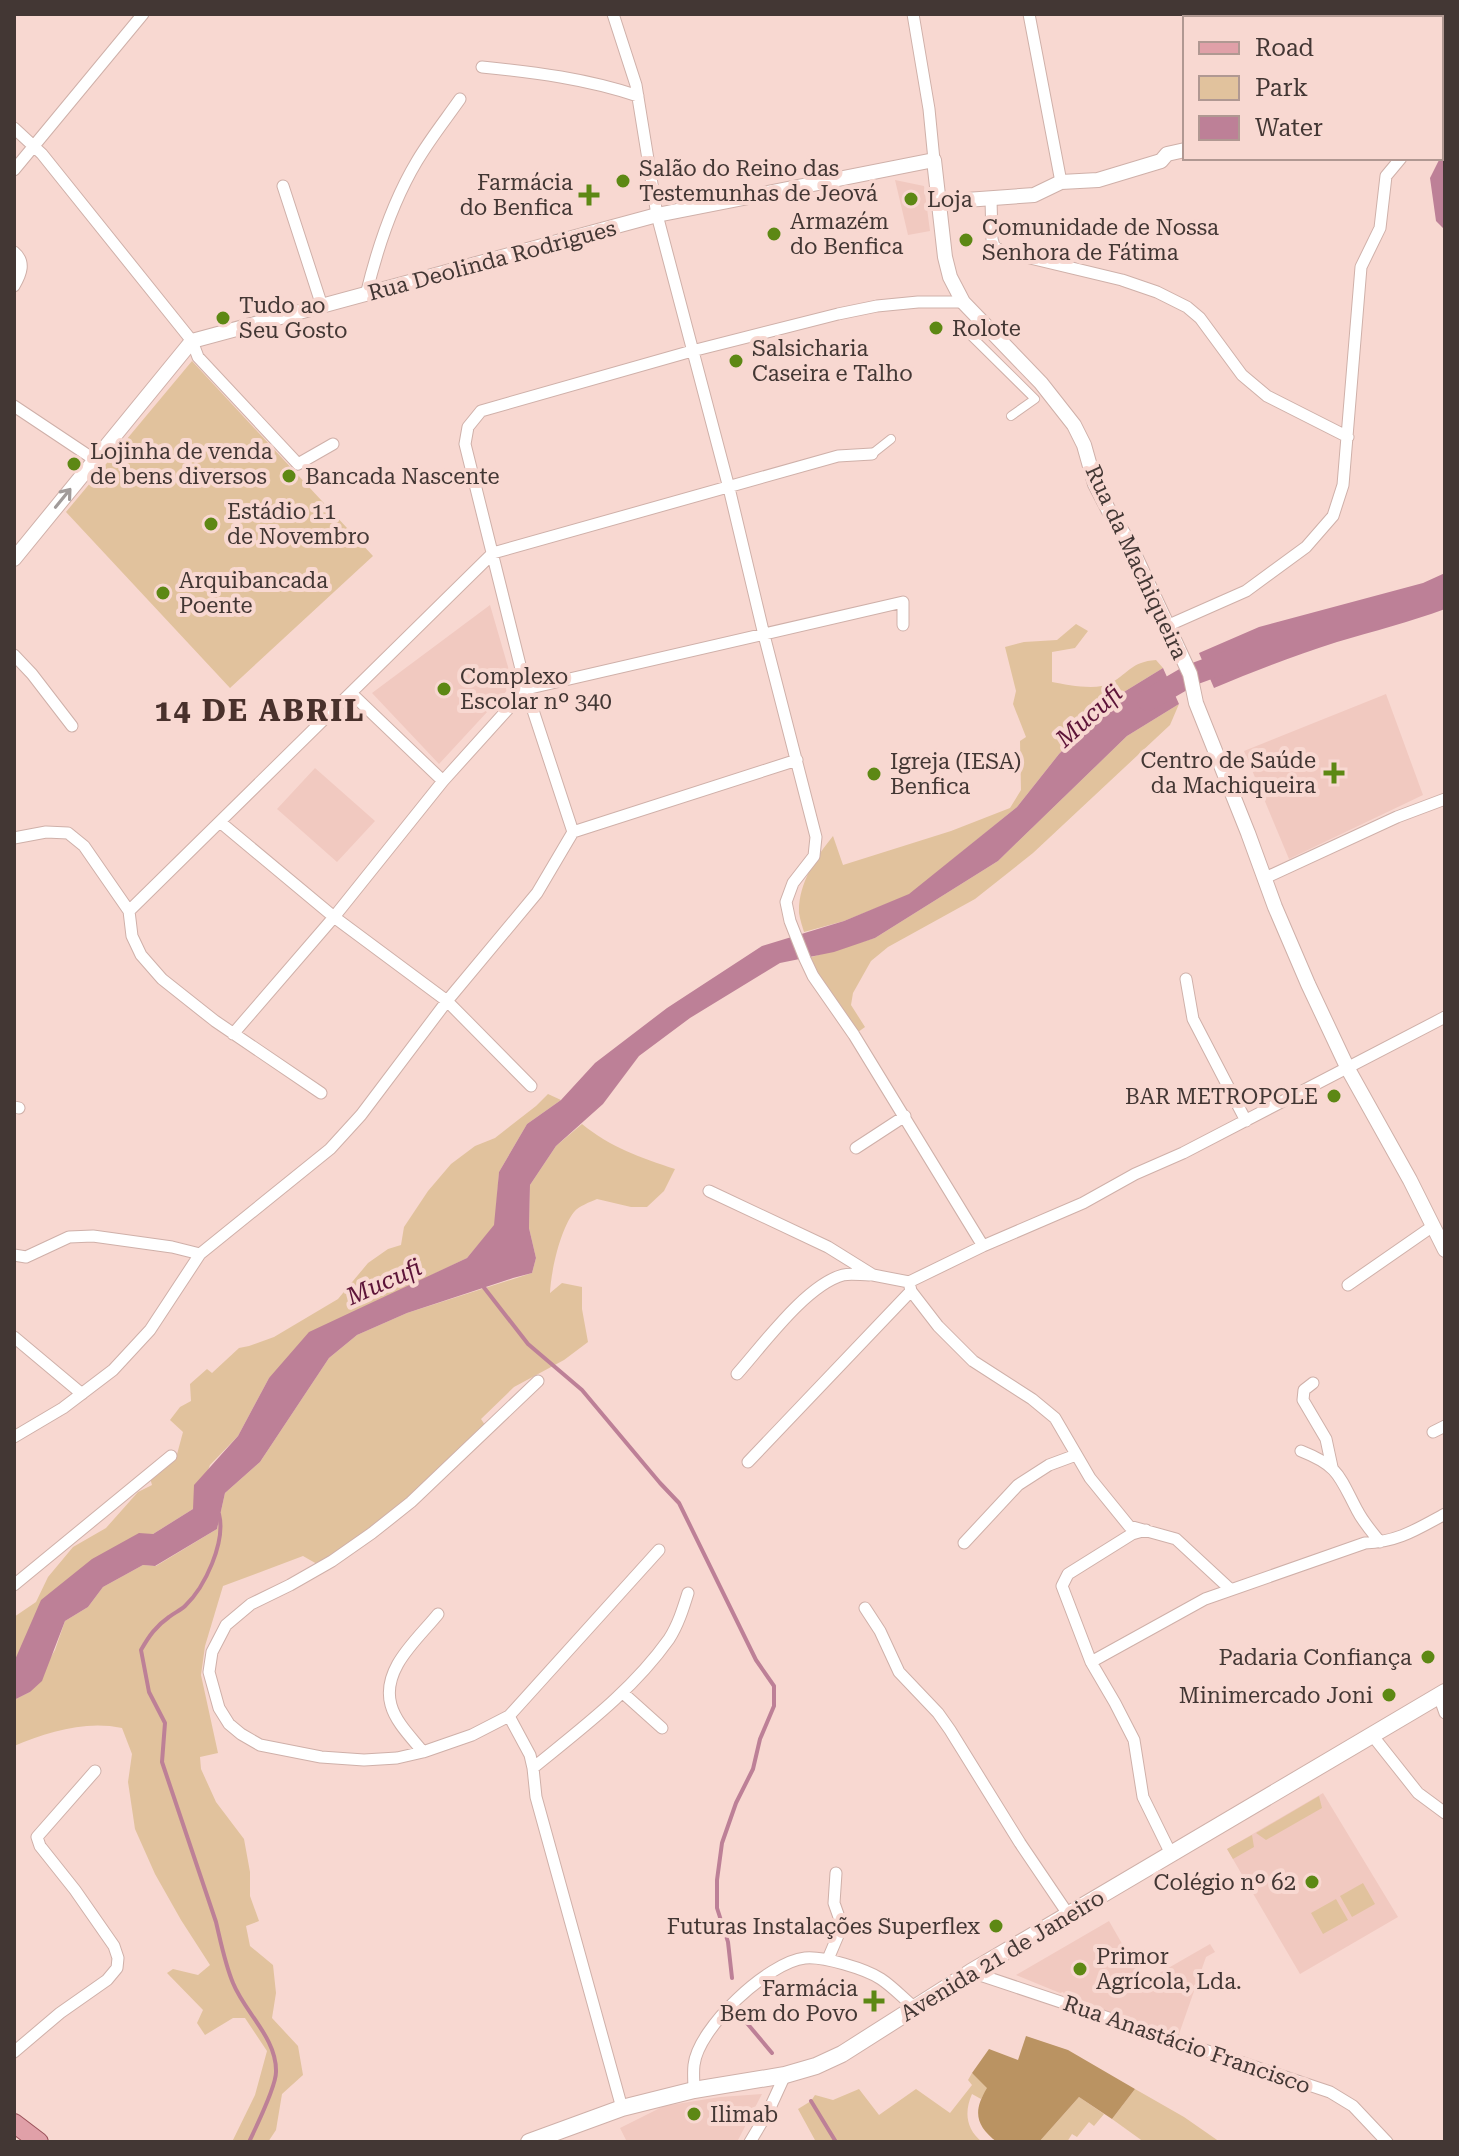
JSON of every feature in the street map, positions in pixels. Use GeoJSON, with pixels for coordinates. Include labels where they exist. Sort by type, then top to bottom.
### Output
{"type":"FeatureCollection","features":[{"type":"Feature","properties":{"kind":"main road","name":"Avenida 21 de Janeiro"},"geometry":{"type":"LineString","coordinates":[[533,2141],[622,2108],[694,2090],[785,2075],[842,2054],[971,1972],[1442,1694]]}},
{"type":"Feature","properties":{"kind":"main road"},"geometry":{"type":"LineString","coordinates":[[14,2123],[39,2142]]}},
{"type":"Feature","properties":{"kind":"main road"},"geometry":{"type":"LineString","coordinates":[[14,2136],[22,2142]]}},
{"type":"Feature","properties":{"kind":"street"},"geometry":{"type":"LineString","coordinates":[[14,170],[143,14]]}},
{"type":"Feature","properties":{"kind":"street"},"geometry":{"type":"LineString","coordinates":[[613,14],[638,96],[657,215],[816,837],[814,856],[793,883],[786,902],[790,921],[813,976],[854,1035],[983,1246]]}},
{"type":"Feature","properties":{"kind":"street","name":"Rua da Machiqueira"},"geometry":{"type":"LineString","coordinates":[[913,14],[929,109],[938,202],[950,277],[963,302],[1041,383],[1074,425],[1084,445],[1095,484],[1128,541],[1183,657],[1196,703],[1308,984],[1348,1069],[1441,1238]]}},
{"type":"Feature","properties":{"kind":"street"},"geometry":{"type":"LineString","coordinates":[[1029,14],[1061,182]]}},
{"type":"Feature","properties":{"kind":"street"},"geometry":{"type":"LineString","coordinates":[[482,67],[539,73],[619,89],[638,96]]}},
{"type":"Feature","properties":{"kind":"street"},"geometry":{"type":"LineString","coordinates":[[366,295],[379,247],[416,162],[460,99]]}},
{"type":"Feature","properties":{"kind":"street"},"geometry":{"type":"LineString","coordinates":[[14,128],[35,146],[192,341],[198,357],[298,464],[333,444]]}},
{"type":"Feature","properties":{"kind":"street"},"geometry":{"type":"LineString","coordinates":[[938,202],[1034,195],[1061,182],[1098,180],[1161,161],[1167,154],[1183,150]]}},
{"type":"Feature","properties":{"kind":"street","name":"Rua Deolinda Rodrigues"},"geometry":{"type":"LineString","coordinates":[[192,341],[657,215],[934,160]]}},
{"type":"Feature","properties":{"kind":"street"},"geometry":{"type":"LineString","coordinates":[[1169,625],[1246,591],[1306,547],[1333,516],[1343,485],[1361,267],[1380,228],[1386,176],[1399,160]]}},
{"type":"Feature","properties":{"kind":"street"},"geometry":{"type":"LineString","coordinates":[[283,186],[322,306]]}},
{"type":"Feature","properties":{"kind":"street"},"geometry":{"type":"LineString","coordinates":[[991,199],[992,239],[994,246],[1001,251],[1122,280],[1187,307],[1200,318],[1242,375],[1267,396],[1348,437]]}},
{"type":"Feature","properties":{"kind":"street"},"geometry":{"type":"LineString","coordinates":[[14,252],[19,256],[22,267],[14,286]]}},
{"type":"Feature","properties":{"kind":"street"},"geometry":{"type":"LineString","coordinates":[[573,832],[526,689],[465,444],[468,427],[481,411],[692,351],[877,306],[963,302]]}},
{"type":"Feature","properties":{"kind":"street"},"geometry":{"type":"LineString","coordinates":[[956,321],[1035,399],[1011,416]]}},
{"type":"Feature","properties":{"kind":"street"},"geometry":{"type":"LineString","coordinates":[[14,559],[192,341]]}},
{"type":"Feature","properties":{"kind":"street"},"geometry":{"type":"LineString","coordinates":[[14,406],[95,460]]}},
{"type":"Feature","properties":{"kind":"street"},"geometry":{"type":"LineString","coordinates":[[129,911],[493,553],[838,456],[872,454],[891,439]]}},
{"type":"Feature","properties":{"kind":"street"},"geometry":{"type":"LineString","coordinates":[[233,1034],[334,917],[443,781],[526,689],[903,602],[903,625]]}},
{"type":"Feature","properties":{"kind":"street"},"geometry":{"type":"LineString","coordinates":[[14,655],[72,726]]}},
{"type":"Feature","properties":{"kind":"street"},"geometry":{"type":"LineString","coordinates":[[351,693],[443,781]]}},
{"type":"Feature","properties":{"kind":"street"},"geometry":{"type":"LineString","coordinates":[[14,1437],[63,1408],[113,1370],[150,1330],[200,1254],[330,1149],[361,1115],[447,1001],[537,893],[573,832],[797,760]]}},
{"type":"Feature","properties":{"kind":"street"},"geometry":{"type":"LineString","coordinates":[[1265,878],[1397,817],[1445,799]]}},
{"type":"Feature","properties":{"kind":"street"},"geometry":{"type":"LineString","coordinates":[[220,822],[334,917],[447,1001],[531,1086]]}},
{"type":"Feature","properties":{"kind":"street"},"geometry":{"type":"LineString","coordinates":[[14,838],[46,832],[68,833],[84,846],[129,911],[132,936],[141,955],[162,979],[233,1034],[321,1093]]}},
{"type":"Feature","properties":{"kind":"street"},"geometry":{"type":"LineString","coordinates":[[1186,979],[1193,1019],[1246,1121]]}},
{"type":"Feature","properties":{"kind":"street"},"geometry":{"type":"LineString","coordinates":[[748,1462],[910,1286],[983,1246],[1083,1203],[1135,1174],[1183,1153],[1445,1017]]}},
{"type":"Feature","properties":{"kind":"street"},"geometry":{"type":"LineString","coordinates":[[856,1148],[905,1116]]}},
{"type":"Feature","properties":{"kind":"street"},"geometry":{"type":"LineString","coordinates":[[709,1191],[828,1247],[873,1275]]}},
{"type":"Feature","properties":{"kind":"street"},"geometry":{"type":"LineString","coordinates":[[14,1255],[26,1257],[69,1237],[93,1236],[200,1254]]}},
{"type":"Feature","properties":{"kind":"street"},"geometry":{"type":"LineString","coordinates":[[1348,1285],[1441,1238]]}},
{"type":"Feature","properties":{"kind":"street"},"geometry":{"type":"LineString","coordinates":[[737,1374],[805,1298],[822,1284],[846,1274],[873,1275],[910,1286],[938,1326],[973,1361],[1032,1399],[1055,1418],[1090,1478],[1129,1526],[1176,1539],[1230,1589]]}},
{"type":"Feature","properties":{"kind":"street"},"geometry":{"type":"LineString","coordinates":[[14,1337],[82,1394]]}},
{"type":"Feature","properties":{"kind":"street"},"geometry":{"type":"LineString","coordinates":[[538,1381],[411,1502],[372,1533],[332,1561],[251,1604],[226,1625],[212,1652],[209,1672],[219,1708],[229,1724],[260,1745],[321,1757],[364,1760],[397,1758],[423,1752],[472,1735],[509,1716],[659,1550]]}},
{"type":"Feature","properties":{"kind":"street"},"geometry":{"type":"LineString","coordinates":[[1313,1383],[1304,1390],[1303,1400],[1326,1439],[1332,1467]]}},
{"type":"Feature","properties":{"kind":"street"},"geometry":{"type":"LineString","coordinates":[[1433,1432],[1445,1426]]}},
{"type":"Feature","properties":{"kind":"street"},"geometry":{"type":"LineString","coordinates":[[1301,1451],[1332,1467],[1380,1542]]}},
{"type":"Feature","properties":{"kind":"street"},"geometry":{"type":"LineString","coordinates":[[964,1543],[1018,1485],[1049,1465],[1076,1455]]}},
{"type":"Feature","properties":{"kind":"street"},"geometry":{"type":"LineString","coordinates":[[14,1585],[171,1456]]}},
{"type":"Feature","properties":{"kind":"street"},"geometry":{"type":"LineString","coordinates":[[1091,1662],[1205,1599],[1365,1543],[1404,1536],[1445,1514]]}},
{"type":"Feature","properties":{"kind":"street"},"geometry":{"type":"LineString","coordinates":[[1146,1530],[1132,1534],[1068,1574],[1062,1586],[1091,1662],[1134,1740],[1143,1797],[1171,1854]]}},
{"type":"Feature","properties":{"kind":"street"},"geometry":{"type":"LineString","coordinates":[[533,1768],[623,1693],[670,1638],[688,1593]]}},
{"type":"Feature","properties":{"kind":"street"},"geometry":{"type":"LineString","coordinates":[[865,1608],[880,1631],[899,1672],[950,1730],[1068,1914]]}},
{"type":"Feature","properties":{"kind":"street"},"geometry":{"type":"LineString","coordinates":[[423,1752],[398,1719],[391,1705],[389,1687],[395,1667],[438,1614]]}},
{"type":"Feature","properties":{"kind":"street"},"geometry":{"type":"LineString","coordinates":[[623,1693],[662,1728]]}},
{"type":"Feature","properties":{"kind":"street"},"geometry":{"type":"LineString","coordinates":[[1442,1694],[1445,1713]]}},
{"type":"Feature","properties":{"kind":"street"},"geometry":{"type":"LineString","coordinates":[[509,1716],[533,1768],[536,1797],[622,2108]]}},
{"type":"Feature","properties":{"kind":"street"},"geometry":{"type":"LineString","coordinates":[[1372,1735],[1418,1793],[1445,1813]]}},
{"type":"Feature","properties":{"kind":"street"},"geometry":{"type":"LineString","coordinates":[[14,2052],[60,2013],[107,1980],[117,1968],[114,1946],[40,1846],[37,1837],[95,1771]]}},
{"type":"Feature","properties":{"kind":"street"},"geometry":{"type":"LineString","coordinates":[[828,1959],[839,1933],[840,1920],[834,1903],[836,1873]]}},
{"type":"Feature","properties":{"kind":"street"},"geometry":{"type":"LineString","coordinates":[[694,2090],[694,2063],[713,2025],[731,2003],[777,1968],[803,1958],[828,1959],[879,1978],[914,2007]]}},
{"type":"Feature","properties":{"kind":"street","name":"Rua Anastácio Francisco"},"geometry":{"type":"LineString","coordinates":[[971,1972],[1330,2092],[1353,2106],[1387,2142]]}},
{"type":"Feature","properties":{"kind":"street"},"geometry":{"type":"LineString","coordinates":[[750,2142],[785,2075]]}},
{"type":"Feature","properties":{"kind":"shaded area"},"geometry":{"type":"Polygon","coordinates":[[[895,180],[924,186],[930,231],[908,235],[895,180]]]}},
{"type":"Feature","properties":{"kind":"shaded area","name":"Complexo Escolar nº 340"},"geometry":{"type":"Polygon","coordinates":[[[490,605],[513,684],[439,764],[372,693],[490,605]]]}},
{"type":"Feature","properties":{"kind":"shaded area","name":"Centro de Saúde da Machiqueira"},"geometry":{"type":"Polygon","coordinates":[[[1386,694],[1423,795],[1289,859],[1244,751],[1386,694]]]}},
{"type":"Feature","properties":{"kind":"shaded area"},"geometry":{"type":"Polygon","coordinates":[[[315,768],[375,821],[337,862],[277,809],[315,768]]]}},
{"type":"Feature","properties":{"kind":"shaded area","name":"Colégio nº 62"},"geometry":{"type":"Polygon","coordinates":[[[1323,1793],[1398,1917],[1300,1974],[1227,1849],[1323,1793]]]}},
{"type":"Feature","properties":{"kind":"shaded area"},"geometry":{"type":"Polygon","coordinates":[[[1109,1921],[1144,1982],[1210,1944],[1215,1952],[1206,1957],[1179,2034],[1066,1998],[1063,1992],[1016,1975],[1109,1921]]]}},
{"type":"Feature","properties":{"kind":"shaded area"},"geometry":{"type":"Polygon","coordinates":[[[1026,2036],[1068,2050],[1135,2089],[1112,2119],[1079,2097],[1039,2142],[997,2142],[980,2124],[978,2111],[987,2088],[972,2073],[989,2049],[1018,2060],[1026,2036]]]}},
{"type":"Feature","properties":{"kind":"shaded area"},"geometry":{"type":"Polygon","coordinates":[[[762,2094],[737,2142],[627,2142],[620,2128],[664,2106],[762,2094]]]}},
{"type":"Feature","properties":{"kind":"green space"},"geometry":{"type":"Polygon","coordinates":[[[1445,14],[1445,141],[1443,16],[1431,16],[1445,14]]]}},
{"type":"Feature","properties":{"kind":"green space","name":"Estádio 11 de Novembro"},"geometry":{"type":"Polygon","coordinates":[[[192,361],[373,556],[230,688],[66,512],[192,361]]]}},
{"type":"Feature","properties":{"kind":"green space"},"geometry":{"type":"Polygon","coordinates":[[[1076,624],[1088,631],[1075,648],[1052,652],[1052,682],[1098,687],[1111,683],[1141,663],[1156,660],[1163,668],[1114,698],[1059,754],[1017,807],[909,895],[844,921],[804,932],[799,902],[805,881],[833,836],[843,865],[951,831],[1010,808],[1021,790],[1020,741],[1026,737],[1013,704],[1016,691],[1005,647],[1024,642],[1057,640],[1076,624]]]}},
{"type":"Feature","properties":{"kind":"green space"},"geometry":{"type":"Polygon","coordinates":[[[1179,704],[1170,725],[1033,853],[975,899],[888,947],[871,961],[853,993],[851,1005],[865,1027],[854,1035],[805,959],[875,938],[998,861],[1127,736],[1179,704]]]}},
{"type":"Feature","properties":{"kind":"green space"},"geometry":{"type":"Polygon","coordinates":[[[548,1094],[561,1100],[527,1124],[499,1172],[495,1225],[467,1258],[359,1310],[269,1378],[238,1436],[210,1465],[193,1509],[153,1534],[14,1662],[14,1617],[36,1602],[48,1577],[73,1547],[106,1528],[138,1492],[152,1485],[150,1478],[176,1458],[183,1432],[170,1420],[180,1407],[191,1401],[190,1384],[207,1369],[212,1373],[239,1348],[274,1337],[338,1299],[368,1263],[388,1249],[401,1245],[404,1227],[451,1164],[475,1146],[495,1138],[548,1094]]]}},
{"type":"Feature","properties":{"kind":"green space"},"geometry":{"type":"Polygon","coordinates":[[[582,1124],[615,1145],[675,1169],[664,1191],[647,1207],[631,1207],[597,1199],[574,1212],[564,1229],[550,1293],[562,1283],[582,1287],[588,1342],[564,1360],[514,1387],[481,1419],[485,1425],[372,1533],[317,1564],[303,1556],[223,1586],[205,1646],[201,1675],[218,1753],[200,1757],[201,1769],[216,1802],[244,1839],[250,1872],[250,1896],[259,1921],[246,1926],[250,1946],[273,1965],[276,1993],[272,2018],[298,2046],[303,2075],[282,2094],[276,2130],[268,2142],[232,2142],[255,2095],[267,2051],[245,2018],[233,2018],[205,2035],[197,2023],[203,2010],[167,1973],[173,1969],[198,1975],[210,1965],[155,1874],[135,1829],[128,1782],[132,1754],[122,1728],[81,1726],[14,1746],[14,1700],[30,1692],[55,1650],[65,1621],[88,1607],[103,1587],[143,1565],[156,1566],[217,1529],[225,1493],[260,1462],[329,1358],[357,1335],[407,1313],[532,1273],[536,1258],[529,1228],[530,1185],[556,1146],[582,1124]]]}},
{"type":"Feature","properties":{"kind":"green space"},"geometry":{"type":"Polygon","coordinates":[[[1319,1796],[1322,1808],[1266,1840],[1256,1833],[1319,1796]]]}},
{"type":"Feature","properties":{"kind":"green space"},"geometry":{"type":"Polygon","coordinates":[[[1252,1835],[1254,1847],[1233,1859],[1227,1849],[1252,1835]]]}},
{"type":"Feature","properties":{"kind":"green space"},"geometry":{"type":"Polygon","coordinates":[[[1363,1883],[1375,1904],[1352,1917],[1340,1896],[1363,1883]]]}},
{"type":"Feature","properties":{"kind":"green space"},"geometry":{"type":"Polygon","coordinates":[[[1336,1899],[1348,1920],[1323,1934],[1311,1913],[1336,1899]]]}},
{"type":"Feature","properties":{"kind":"green space"},"geometry":{"type":"Polygon","coordinates":[[[972,2073],[988,2088],[981,2099],[972,2094],[968,2107],[970,2126],[982,2142],[816,2142],[798,2109],[815,2095],[833,2100],[859,2089],[879,2115],[916,2089],[950,2113],[972,2085],[968,2080],[972,2073]]]}},
{"type":"Feature","properties":{"kind":"green space"},"geometry":{"type":"Polygon","coordinates":[[[1135,2089],[1220,2142],[1144,2142],[1112,2119],[1135,2089]]]}},
{"type":"Feature","properties":{"kind":"green space"},"geometry":{"type":"Polygon","coordinates":[[[1079,2097],[1104,2114],[1094,2126],[1089,2122],[1077,2137],[1072,2134],[1067,2142],[1039,2142],[1079,2097]]]}},
{"type":"Feature","properties":{"kind":"water"},"geometry":{"type":"Polygon","coordinates":[[[1445,148],[1445,230],[1436,221],[1430,178],[1439,160],[1443,160],[1445,148]]]}},
{"type":"Feature","properties":{"kind":"water"},"geometry":{"type":"Polygon","coordinates":[[[1445,573],[1445,609],[1322,647],[1214,688],[1199,653],[1259,627],[1423,583],[1445,573]]]}},
{"type":"Feature","properties":{"kind":"water"},"geometry":{"type":"Polygon","coordinates":[[[1163,668],[1179,704],[1127,736],[998,861],[875,938],[834,952],[780,963],[690,1018],[639,1056],[603,1104],[556,1146],[530,1185],[529,1228],[536,1258],[532,1273],[407,1313],[357,1335],[329,1358],[260,1462],[225,1493],[217,1529],[155,1566],[143,1565],[103,1587],[88,1607],[65,1621],[42,1681],[14,1700],[14,1662],[41,1600],[92,1559],[139,1533],[153,1534],[193,1509],[194,1485],[238,1436],[269,1378],[309,1332],[467,1258],[494,1225],[499,1172],[527,1124],[561,1100],[595,1063],[667,1008],[762,946],[844,921],[909,894],[1017,807],[1059,754],[1114,698],[1163,668]]]}},
{"type":"Feature","properties":{"kind":"waterway","name":"Mucufi"},"geometry":{"type":"LineString","coordinates":[[1148,700],[1191,675],[1232,660]]}},
{"type":"Feature","properties":{"kind":"waterway"},"geometry":{"type":"LineString","coordinates":[[482,1285],[528,1344],[582,1390],[679,1503],[756,1660],[774,1686],[774,1706],[760,1739],[753,1769],[736,1803],[722,1843],[717,1908],[728,1942],[732,1978]]}},
{"type":"Feature","properties":{"kind":"waterway"},"geometry":{"type":"LineString","coordinates":[[219,1514],[217,1550],[200,1588],[185,1606],[164,1620],[141,1650],[149,1692],[165,1723],[162,1762],[216,1922],[228,1968],[238,1994],[266,2037],[275,2060],[273,2087],[249,2142]]}},
{"type":"Feature","properties":{"kind":"waterway"},"geometry":{"type":"LineString","coordinates":[[737,2004],[741,2016],[772,2053]]}},
{"type":"Feature","properties":{"kind":"waterway"},"geometry":{"type":"LineString","coordinates":[[811,2101],[836,2142]]}},
{"type":"Feature","properties":{"kind":"place","name":"Salão do Reino das Testemunhas de Jeová"},"geometry":{"type":"Point","coordinates":[623,181]}},
{"type":"Feature","properties":{"kind":"place","name":"Farmácia do Benfica"},"geometry":{"type":"Point","coordinates":[589,195]}},
{"type":"Feature","properties":{"kind":"place","name":"Loja"},"geometry":{"type":"Point","coordinates":[911,199]}},
{"type":"Feature","properties":{"kind":"place","name":"Armazém do Benfica"},"geometry":{"type":"Point","coordinates":[774,234]}},
{"type":"Feature","properties":{"kind":"place","name":"Comunidade de Nossa Senhora de Fátima"},"geometry":{"type":"Point","coordinates":[966,240]}},
{"type":"Feature","properties":{"kind":"place","name":"Tudo ao Seu Gosto"},"geometry":{"type":"Point","coordinates":[223,318]}},
{"type":"Feature","properties":{"kind":"place","name":"Rolote"},"geometry":{"type":"Point","coordinates":[936,328]}},
{"type":"Feature","properties":{"kind":"place","name":"Salsicharia Caseira e Talho"},"geometry":{"type":"Point","coordinates":[736,361]}},
{"type":"Feature","properties":{"kind":"place","name":"Lojinha de venda de bens diversos"},"geometry":{"type":"Point","coordinates":[74,464]}},
{"type":"Feature","properties":{"kind":"place","name":"Bancada Nascente"},"geometry":{"type":"Point","coordinates":[289,476]}},
{"type":"Feature","properties":{"kind":"place","name":"Estádio 11 de Novembro"},"geometry":{"type":"Point","coordinates":[211,524]}},
{"type":"Feature","properties":{"kind":"place","name":"Arquibancada Poente"},"geometry":{"type":"Point","coordinates":[163,593]}},
{"type":"Feature","properties":{"kind":"place","name":"Complexo Escolar nº 340"},"geometry":{"type":"Point","coordinates":[444,689]}},
{"type":"Feature","properties":{"kind":"place","name":"Centro de Saúde da Machiqueira"},"geometry":{"type":"Point","coordinates":[1334,773]}},
{"type":"Feature","properties":{"kind":"place","name":"Igreja (IESA) Benfica"},"geometry":{"type":"Point","coordinates":[874,774]}},
{"type":"Feature","properties":{"kind":"place","name":"BAR METROPOLE"},"geometry":{"type":"Point","coordinates":[1334,1096]}},
{"type":"Feature","properties":{"kind":"place","name":"Padaria Confiança"},"geometry":{"type":"Point","coordinates":[1428,1657]}},
{"type":"Feature","properties":{"kind":"place","name":"Minimercado Joni"},"geometry":{"type":"Point","coordinates":[1389,1695]}},
{"type":"Feature","properties":{"kind":"place","name":"Colégio nº 62"},"geometry":{"type":"Point","coordinates":[1312,1882]}},
{"type":"Feature","properties":{"kind":"place","name":"Futuras Instalações Superflex"},"geometry":{"type":"Point","coordinates":[996,1926]}},
{"type":"Feature","properties":{"kind":"place","name":"Primor Agrícola, Lda."},"geometry":{"type":"Point","coordinates":[1080,1969]}},
{"type":"Feature","properties":{"kind":"place","name":"Farmácia Bem do Povo"},"geometry":{"type":"Point","coordinates":[874,2001]}},
{"type":"Feature","properties":{"kind":"place","name":"Ilimab"},"geometry":{"type":"Point","coordinates":[694,2114]}},
{"type":"Feature","properties":{"kind":"district","name":"14 DE ABRIL"},"geometry":{"type":"Point","coordinates":[260,711]}}]}
